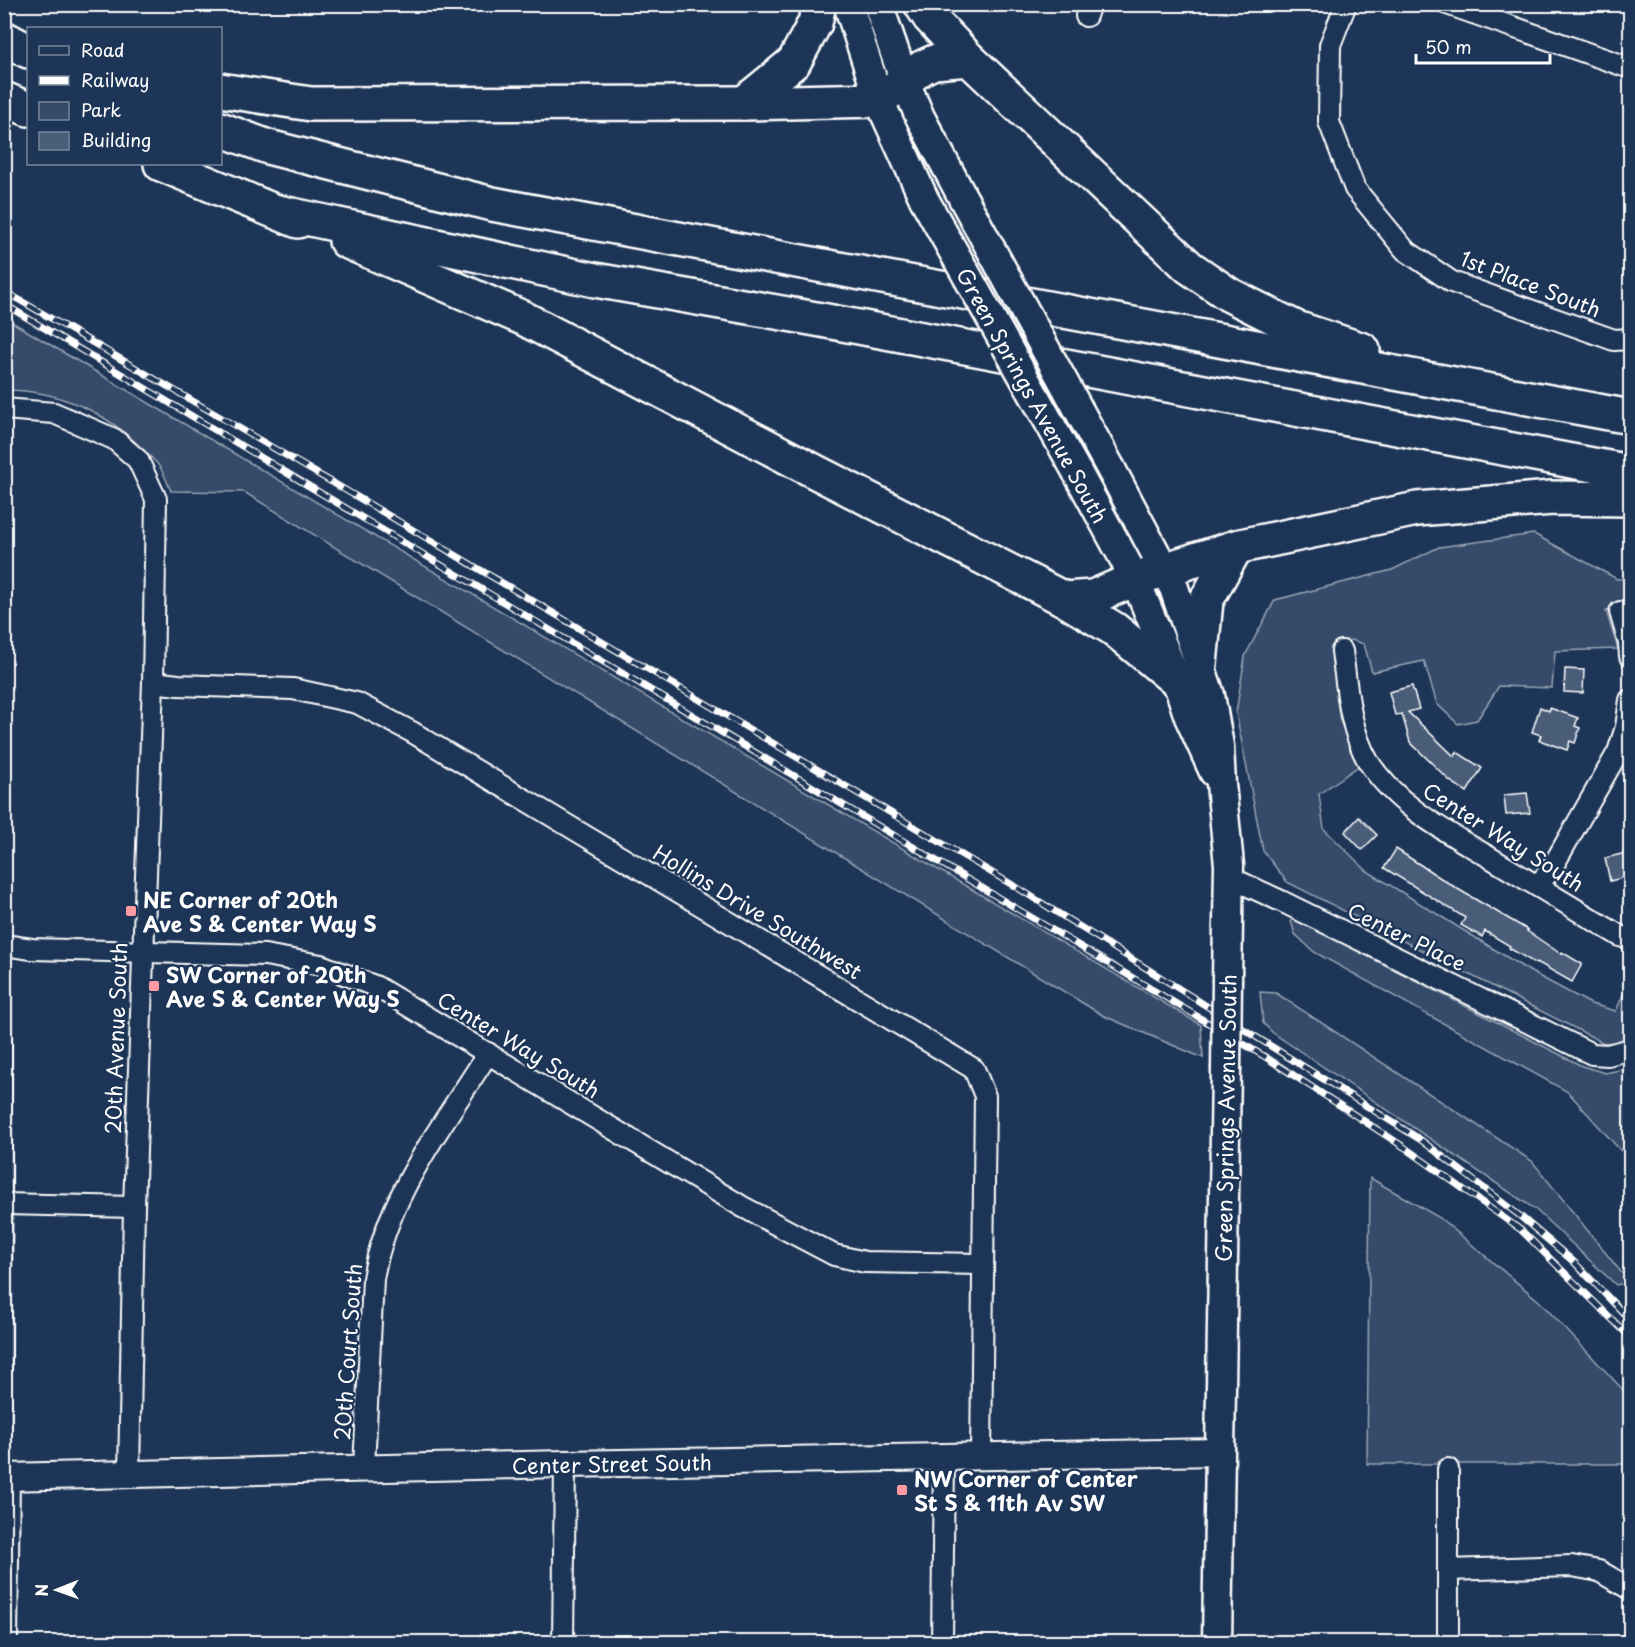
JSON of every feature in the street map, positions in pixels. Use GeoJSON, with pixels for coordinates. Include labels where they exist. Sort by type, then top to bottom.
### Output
{"type":"FeatureCollection","features":[{"type":"Feature","properties":{"kind":"highway"},"geometry":{"type":"LineString","coordinates":[[744,103],[794,62],[815,23],[819,4]]}},
{"type":"Feature","properties":{"kind":"highway"},"geometry":{"type":"LineString","coordinates":[[921,4],[930,18],[969,59],[1189,267],[1228,294],[1296,328],[1484,390]]}},
{"type":"Feature","properties":{"kind":"highway"},"geometry":{"type":"LineString","coordinates":[[4,36],[27,41]]}},
{"type":"Feature","properties":{"kind":"highway"},"geometry":{"type":"LineString","coordinates":[[4,36],[27,50]]}},
{"type":"Feature","properties":{"kind":"highway"},"geometry":{"type":"LineString","coordinates":[[222,90],[311,104],[744,103],[892,91],[918,69],[934,62],[969,59]]}},
{"type":"Feature","properties":{"kind":"highway"},"geometry":{"type":"LineString","coordinates":[[4,99],[27,109]]}},
{"type":"Feature","properties":{"kind":"highway"},"geometry":{"type":"LineString","coordinates":[[222,130],[268,147],[492,204],[1630,417]]}},
{"type":"Feature","properties":{"kind":"highway"},"geometry":{"type":"LineString","coordinates":[[163,165],[523,318],[1064,599],[1189,672],[1206,601],[1236,547]]}},
{"type":"Feature","properties":{"kind":"highway"},"geometry":{"type":"LineString","coordinates":[[278,212],[595,280],[816,319],[1630,472]]}},
{"type":"Feature","properties":{"kind":"highway"},"geometry":{"type":"LineString","coordinates":[[1064,599],[1093,597],[1150,574],[1236,547],[1417,509],[1552,498],[1630,499]]}},
{"type":"Feature","properties":{"kind":"main road","name":"Green Springs Avenue South"},"geometry":{"type":"LineString","coordinates":[[848,4],[892,91],[920,117],[1110,469],[1150,574]]}},
{"type":"Feature","properties":{"kind":"main road","name":"Green Springs Avenue South"},"geometry":{"type":"LineString","coordinates":[[878,4],[892,91],[924,199],[1077,472],[1150,574],[1174,588],[1189,672],[1210,695],[1219,746],[1229,877],[1217,1642]]}},
{"type":"Feature","properties":{"kind":"street","name":"1st Place South"},"geometry":{"type":"LineString","coordinates":[[1346,4],[1330,45],[1329,122],[1354,189],[1405,250],[1452,282],[1614,340],[1630,339]]}},
{"type":"Feature","properties":{"kind":"street"},"geometry":{"type":"LineString","coordinates":[[1448,4],[1630,68]]}},
{"type":"Feature","properties":{"kind":"street","name":"20th Avenue South"},"geometry":{"type":"LineString","coordinates":[[4,409],[54,412],[114,439],[138,460],[156,499],[153,682],[134,1207],[129,1475]]}},
{"type":"Feature","properties":{"kind":"street"},"geometry":{"type":"LineString","coordinates":[[1620,612],[1629,643],[1630,656]]}},
{"type":"Feature","properties":{"kind":"street","name":"Center Way South"},"geometry":{"type":"LineString","coordinates":[[1342,651],[1352,717],[1359,741],[1369,761],[1387,785],[1404,802],[1429,820],[1620,936],[1630,939]]}},
{"type":"Feature","properties":{"kind":"street","name":"Hollins Drive Southwest"},"geometry":{"type":"LineString","coordinates":[[153,682],[293,689],[357,703],[412,732],[974,1069],[985,1096],[981,1458]]}},
{"type":"Feature","properties":{"kind":"street"},"geometry":{"type":"LineString","coordinates":[[1537,886],[1550,871],[1618,752],[1626,727],[1630,700]]}},
{"type":"Feature","properties":{"kind":"street","name":"Center Place"},"geometry":{"type":"LineString","coordinates":[[1229,877],[1592,1054],[1608,1055],[1630,1049]]}},
{"type":"Feature","properties":{"kind":"street","name":"Center Way South"},"geometry":{"type":"LineString","coordinates":[[4,945],[32,949],[265,955],[321,965],[377,987],[743,1207],[834,1256],[865,1262],[983,1264]]}},
{"type":"Feature","properties":{"kind":"street","name":"20th Court South"},"geometry":{"type":"LineString","coordinates":[[364,1468],[373,1279],[382,1239],[395,1205],[408,1182],[488,1053]]}},
{"type":"Feature","properties":{"kind":"street"},"geometry":{"type":"LineString","coordinates":[[4,1204],[134,1207]]}},
{"type":"Feature","properties":{"kind":"street","name":"Center Street South"},"geometry":{"type":"LineString","coordinates":[[7,1477],[1219,1452]]}},
{"type":"Feature","properties":{"kind":"street"},"geometry":{"type":"LineString","coordinates":[[942,1642],[944,1458]]}},
{"type":"Feature","properties":{"kind":"street"},"geometry":{"type":"LineString","coordinates":[[563,1642],[565,1464]]}},
{"type":"Feature","properties":{"kind":"street"},"geometry":{"type":"LineString","coordinates":[[1448,1469],[1448,1642]]}},
{"type":"Feature","properties":{"kind":"street"},"geometry":{"type":"LineString","coordinates":[[7,1477],[7,1642]]}},
{"type":"Feature","properties":{"kind":"street"},"geometry":{"type":"LineString","coordinates":[[1448,1570],[1572,1566],[1599,1571],[1630,1589]]}},
{"type":"Feature","properties":{"kind":"green space"},"geometry":{"type":"Polygon","coordinates":[[[5,318],[1201,1025],[1203,1058],[1104,1016],[244,492],[171,491],[161,469],[153,459],[128,436],[97,414],[80,405],[43,394],[5,390],[5,318]]]}},
{"type":"Feature","properties":{"kind":"green space"},"geometry":{"type":"Polygon","coordinates":[[[1534,534],[1617,579],[1630,579],[1630,621],[1627,610],[1606,611],[1618,649],[1555,651],[1552,688],[1499,686],[1477,720],[1458,724],[1437,704],[1424,661],[1372,672],[1364,644],[1351,640],[1335,645],[1336,694],[1340,721],[1360,765],[1319,794],[1324,829],[1367,871],[1531,972],[1591,1004],[1616,1011],[1630,978],[1630,1036],[1626,1041],[1604,1043],[1287,882],[1263,851],[1236,713],[1245,656],[1275,600],[1392,570],[1439,547],[1534,534]]]}},
{"type":"Feature","properties":{"kind":"green space"},"geometry":{"type":"Polygon","coordinates":[[[1294,918],[1582,1066],[1605,1073],[1630,1068],[1630,1161],[1568,1092],[1314,952],[1295,934],[1291,921],[1294,918]]]}},
{"type":"Feature","properties":{"kind":"green space"},"geometry":{"type":"Polygon","coordinates":[[[5,970],[9,970],[8,997],[12,997],[12,1195],[5,1194],[5,970]]]}},
{"type":"Feature","properties":{"kind":"green space"},"geometry":{"type":"Polygon","coordinates":[[[1260,992],[1276,993],[1532,1161],[1629,1282],[1616,1285],[1536,1210],[1273,1033],[1263,1023],[1260,992]]]}},
{"type":"Feature","properties":{"kind":"green space"},"geometry":{"type":"Polygon","coordinates":[[[1370,1178],[1440,1218],[1539,1301],[1630,1397],[1630,1464],[1367,1464],[1370,1178]]]}},
{"type":"Feature","properties":{"kind":"green space"},"geometry":{"type":"Polygon","coordinates":[[[4,1206],[13,1209],[11,1464],[5,1464],[4,1206]]]}},
{"type":"Feature","properties":{"kind":"building"},"geometry":{"type":"Polygon","coordinates":[[[1565,669],[1584,670],[1583,693],[1564,692],[1565,669]]]}},
{"type":"Feature","properties":{"kind":"building"},"geometry":{"type":"Polygon","coordinates":[[[1412,686],[1419,709],[1408,712],[1454,756],[1457,752],[1482,768],[1467,792],[1450,781],[1410,742],[1402,714],[1395,715],[1389,692],[1412,686]]]}},
{"type":"Feature","properties":{"kind":"building"},"geometry":{"type":"Polygon","coordinates":[[[1540,707],[1549,711],[1550,708],[1578,718],[1575,726],[1580,728],[1575,743],[1570,741],[1567,750],[1539,740],[1541,735],[1532,732],[1540,707]]]}},
{"type":"Feature","properties":{"kind":"building"},"geometry":{"type":"Polygon","coordinates":[[[1527,793],[1530,813],[1506,815],[1504,795],[1527,793]]]}},
{"type":"Feature","properties":{"kind":"building"},"geometry":{"type":"Polygon","coordinates":[[[1359,817],[1377,835],[1362,850],[1345,832],[1359,817]]]}},
{"type":"Feature","properties":{"kind":"building"},"geometry":{"type":"Polygon","coordinates":[[[1396,849],[1456,888],[1528,930],[1561,954],[1562,952],[1582,964],[1572,982],[1537,962],[1536,964],[1485,931],[1482,937],[1461,925],[1464,917],[1384,868],[1396,849]]]}},
{"type":"Feature","properties":{"kind":"building"},"geometry":{"type":"Polygon","coordinates":[[[1630,852],[1630,876],[1610,881],[1605,858],[1630,852]]]}},
{"type":"Feature","properties":{"kind":"railway"},"geometry":{"type":"LineString","coordinates":[[4,291],[359,498],[1021,890],[1421,1140],[1520,1216],[1574,1262],[1630,1320]]}},
{"type":"Feature","properties":{"kind":"railway"},"geometry":{"type":"LineString","coordinates":[[4,304],[1267,1058],[1404,1147],[1521,1230],[1630,1337]]}},
{"type":"Feature","properties":{"kind":"place","name":"NE Corner of 20th Ave S & Center Way S"},"geometry":{"type":"Point","coordinates":[131,911]}},
{"type":"Feature","properties":{"kind":"place","name":"SW Corner of 20th Ave S & Center Way S"},"geometry":{"type":"Point","coordinates":[154,986]}},
{"type":"Feature","properties":{"kind":"place","name":"NW Corner of Center St S & 11th Av SW"},"geometry":{"type":"Point","coordinates":[902,1490]}}]}
